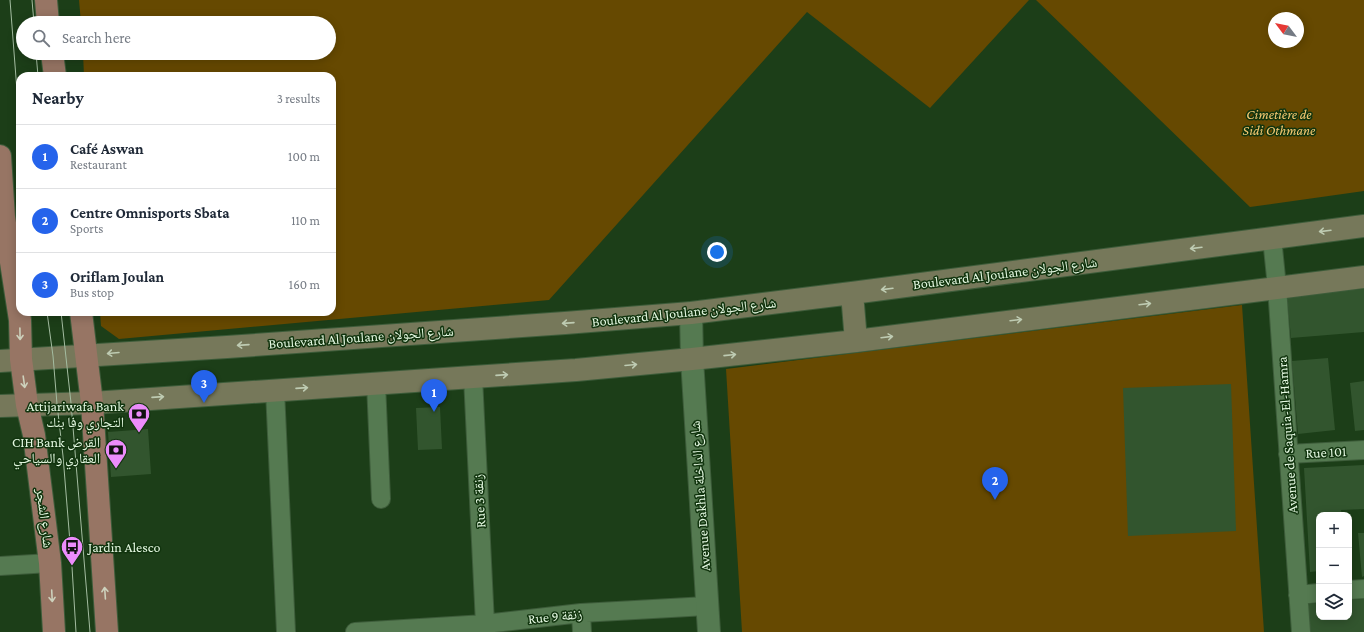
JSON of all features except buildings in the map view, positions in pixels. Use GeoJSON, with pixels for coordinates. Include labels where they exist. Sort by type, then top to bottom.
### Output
{"type":"FeatureCollection","features":[{"type":"Feature","properties":{"kind":"main road"},"geometry":{"type":"LineString","coordinates":[[46,0],[47,16]]}},
{"type":"Feature","properties":{"kind":"main road"},"geometry":{"type":"LineString","coordinates":[[53,60],[54,72]]}},
{"type":"Feature","properties":{"kind":"main road"},"geometry":{"type":"LineString","coordinates":[[0,156],[4,217],[0,252]]}},
{"type":"Feature","properties":{"kind":"main road","name":"شارع الشجر"},"geometry":{"type":"LineString","coordinates":[[4,217],[16,294]]}},
{"type":"Feature","properties":{"kind":"main road","name":"Boulevard Al Joulane شارع الجولان"},"geometry":{"type":"LineString","coordinates":[[10,360],[228,347],[691,313],[1364,226]]}},
{"type":"Feature","properties":{"kind":"main road"},"geometry":{"type":"LineString","coordinates":[[0,406],[92,403],[576,370],[856,341],[1364,277]]}},
{"type":"Feature","properties":{"kind":"main road"},"geometry":{"type":"LineString","coordinates":[[852,293],[856,341]]}},
{"type":"Feature","properties":{"kind":"main road","name":"شارع الشجر"},"geometry":{"type":"LineString","coordinates":[[19,316],[20,320],[10,360],[28,405],[34,435],[50,563],[54,632]]}},
{"type":"Feature","properties":{"kind":"main road"},"geometry":{"type":"LineString","coordinates":[[81,316],[92,403],[108,632]]}},
{"type":"Feature","properties":{"kind":"street","name":"Avenue de Saquia-El-Hamra"},"geometry":{"type":"LineString","coordinates":[[1272,238],[1277,287],[1301,632]]}},
{"type":"Feature","properties":{"kind":"street","name":"Avenue Dakhla شارع الداخلة"},"geometry":{"type":"LineString","coordinates":[[691,313],[692,359],[709,632]]}},
{"type":"Feature","properties":{"kind":"street","name":"Rue 3 زنقة"},"geometry":{"type":"LineString","coordinates":[[473,377],[485,624]]}},
{"type":"Feature","properties":{"kind":"street"},"geometry":{"type":"LineString","coordinates":[[376,383],[382,499]]}},
{"type":"Feature","properties":{"kind":"street"},"geometry":{"type":"LineString","coordinates":[[275,390],[286,632]]}},
{"type":"Feature","properties":{"kind":"street","name":"Rue 101"},"geometry":{"type":"LineString","coordinates":[[1288,454],[1364,450]]}},
{"type":"Feature","properties":{"kind":"street"},"geometry":{"type":"LineString","coordinates":[[0,566],[50,563]]}},
{"type":"Feature","properties":{"kind":"street"},"geometry":{"type":"LineString","coordinates":[[1352,590],[1364,589]]}},
{"type":"Feature","properties":{"kind":"street"},"geometry":{"type":"LineString","coordinates":[[1298,595],[1316,593]]}},
{"type":"Feature","properties":{"kind":"street","name":"Rue 9 زنقة"},"geometry":{"type":"LineString","coordinates":[[355,632],[485,624],[581,613],[707,606]]}},
{"type":"Feature","properties":{"kind":"street"},"geometry":{"type":"LineString","coordinates":[[581,613],[582,632]]}},
{"type":"Feature","properties":{"kind":"green space"},"geometry":{"type":"Polygon","coordinates":[[[79,0],[1029,0],[930,108],[807,12],[549,300],[119,339],[101,326],[100,316],[336,316],[336,72],[84,72],[83,60],[336,60],[336,16],[80,16],[79,0]]]}},
{"type":"Feature","properties":{"kind":"green space","name":"Cimetière de Sidi Othmane"},"geometry":{"type":"Polygon","coordinates":[[[1036,0],[1364,0],[1364,191],[1250,207],[1036,0]]]}},
{"type":"Feature","properties":{"kind":"green space"},"geometry":{"type":"Polygon","coordinates":[[[1242,305],[1264,632],[742,632],[726,369],[1242,305]]]}},
{"type":"Feature","properties":{"kind":"tram line"},"geometry":{"type":"LineString","coordinates":[[10,0],[16,78]]}},
{"type":"Feature","properties":{"kind":"tram line"},"geometry":{"type":"LineString","coordinates":[[32,0],[33,16]]}},
{"type":"Feature","properties":{"kind":"tram line"},"geometry":{"type":"LineString","coordinates":[[37,60],[38,72]]}},
{"type":"Feature","properties":{"kind":"tram line"},"geometry":{"type":"LineString","coordinates":[[48,316],[63,456],[76,632]]}},
{"type":"Feature","properties":{"kind":"tram line"},"geometry":{"type":"LineString","coordinates":[[61,316],[71,403],[90,632]]}},
{"type":"Feature","properties":{"kind":"place","name":"Oriflam Joulan"},"geometry":{"type":"Point","coordinates":[204,403]}},
{"type":"Feature","properties":{"kind":"place","name":"Café Aswan"},"geometry":{"type":"Point","coordinates":[434,412]}},
{"type":"Feature","properties":{"kind":"place","name":"Attijariwafa Bank التجاري وفا بنك"},"geometry":{"type":"Point","coordinates":[139,434]}},
{"type":"Feature","properties":{"kind":"place","name":"CIH Bank القرض العقاري والسياحي"},"geometry":{"type":"Point","coordinates":[116,470]}},
{"type":"Feature","properties":{"kind":"place","name":"Centre Omnisports Sbata"},"geometry":{"type":"Point","coordinates":[995,500]}},
{"type":"Feature","properties":{"kind":"place","name":"Jardin Alesco"},"geometry":{"type":"Point","coordinates":[72,566]}}]}
